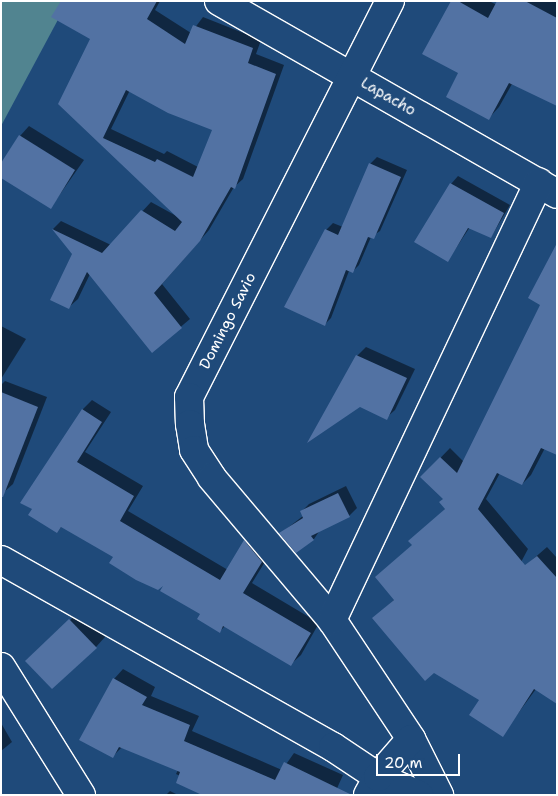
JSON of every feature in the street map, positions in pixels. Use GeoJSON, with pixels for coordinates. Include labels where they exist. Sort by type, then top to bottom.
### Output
{"type":"FeatureCollection","features":[{"type":"Feature","properties":{"kind":"street","name":"Lapacho"},"geometry":{"type":"LineString","coordinates":[[219,1],[548,188]]}},
{"type":"Feature","properties":{"kind":"street","name":"Domingo Savio"},"geometry":{"type":"LineString","coordinates":[[390,1],[189,397],[194,450],[212,478],[332,620],[411,739],[439,795]]}},
{"type":"Feature","properties":{"kind":"street"},"geometry":{"type":"LineString","coordinates":[[332,620],[548,188]]}},
{"type":"Feature","properties":{"kind":"street"},"geometry":{"type":"LineString","coordinates":[[1,560],[333,747],[373,786],[419,795]]}},
{"type":"Feature","properties":{"kind":"street"},"geometry":{"type":"LineString","coordinates":[[1,667],[81,795]]}},
{"type":"Feature","properties":{"kind":"street"},"geometry":{"type":"LineString","coordinates":[[373,786],[411,739]]}},
{"type":"Feature","properties":{"kind":"green space"},"geometry":{"type":"Polygon","coordinates":[[[1,1],[68,1],[1,126],[1,1]]]}},
{"type":"Feature","properties":{"kind":"building"},"geometry":{"type":"Polygon","coordinates":[[[61,1],[157,1],[147,19],[185,44],[193,25],[253,48],[248,63],[276,74],[235,189],[231,187],[200,241],[154,293],[182,328],[152,353],[87,272],[69,309],[50,300],[72,254],[52,229],[102,253],[141,210],[175,231],[182,222],[58,104],[90,39],[51,17],[61,1]],[[126,90],[103,138],[155,162],[157,159],[193,177],[212,130],[168,113],[126,90]]]}},
{"type":"Feature","properties":{"kind":"building"},"geometry":{"type":"Polygon","coordinates":[[[451,1],[458,1],[488,18],[497,1],[525,1],[557,18],[557,106],[509,83],[489,120],[446,97],[458,73],[422,54],[451,1]]]}},
{"type":"Feature","properties":{"kind":"building"},"geometry":{"type":"Polygon","coordinates":[[[19,135],[75,170],[51,209],[1,178],[1,163],[19,135]]]}},
{"type":"Feature","properties":{"kind":"building"},"geometry":{"type":"Polygon","coordinates":[[[369,163],[401,177],[374,239],[368,237],[353,273],[346,270],[325,326],[284,307],[325,229],[338,235],[369,163]]]}},
{"type":"Feature","properties":{"kind":"building"},"geometry":{"type":"Polygon","coordinates":[[[450,183],[504,213],[491,238],[468,228],[448,262],[414,242],[450,183]]]}},
{"type":"Feature","properties":{"kind":"building"},"geometry":{"type":"Polygon","coordinates":[[[557,243],[557,455],[541,448],[522,485],[497,473],[478,509],[525,565],[537,556],[557,578],[557,704],[534,689],[503,737],[469,715],[479,700],[434,673],[425,681],[372,618],[394,600],[375,577],[412,545],[408,541],[445,509],[439,502],[443,499],[420,477],[440,457],[457,473],[540,305],[528,298],[557,243]]]}},
{"type":"Feature","properties":{"kind":"building"},"geometry":{"type":"Polygon","coordinates":[[[356,355],[407,378],[387,420],[360,407],[307,443],[356,355]]]}},
{"type":"Feature","properties":{"kind":"building"},"geometry":{"type":"Polygon","coordinates":[[[1,392],[38,407],[3,497],[1,497],[1,392]]]}},
{"type":"Feature","properties":{"kind":"building"},"geometry":{"type":"Polygon","coordinates":[[[82,409],[102,422],[77,462],[134,496],[120,521],[220,580],[244,540],[262,562],[243,593],[311,633],[291,666],[223,626],[220,633],[197,619],[200,614],[160,591],[163,586],[158,590],[136,580],[109,563],[113,557],[61,527],[57,533],[28,515],[32,509],[20,503],[82,409]]]}},
{"type":"Feature","properties":{"kind":"building"},"geometry":{"type":"Polygon","coordinates":[[[338,493],[350,517],[311,536],[314,540],[296,553],[279,533],[303,518],[300,511],[338,493]]]}},
{"type":"Feature","properties":{"kind":"building"},"geometry":{"type":"Polygon","coordinates":[[[69,619],[97,648],[52,689],[25,661],[69,619]]]}},
{"type":"Feature","properties":{"kind":"building"},"geometry":{"type":"Polygon","coordinates":[[[113,678],[147,697],[142,705],[190,725],[184,741],[275,780],[284,762],[352,795],[202,795],[176,783],[180,772],[119,747],[113,758],[79,740],[113,678]]]}}]}
